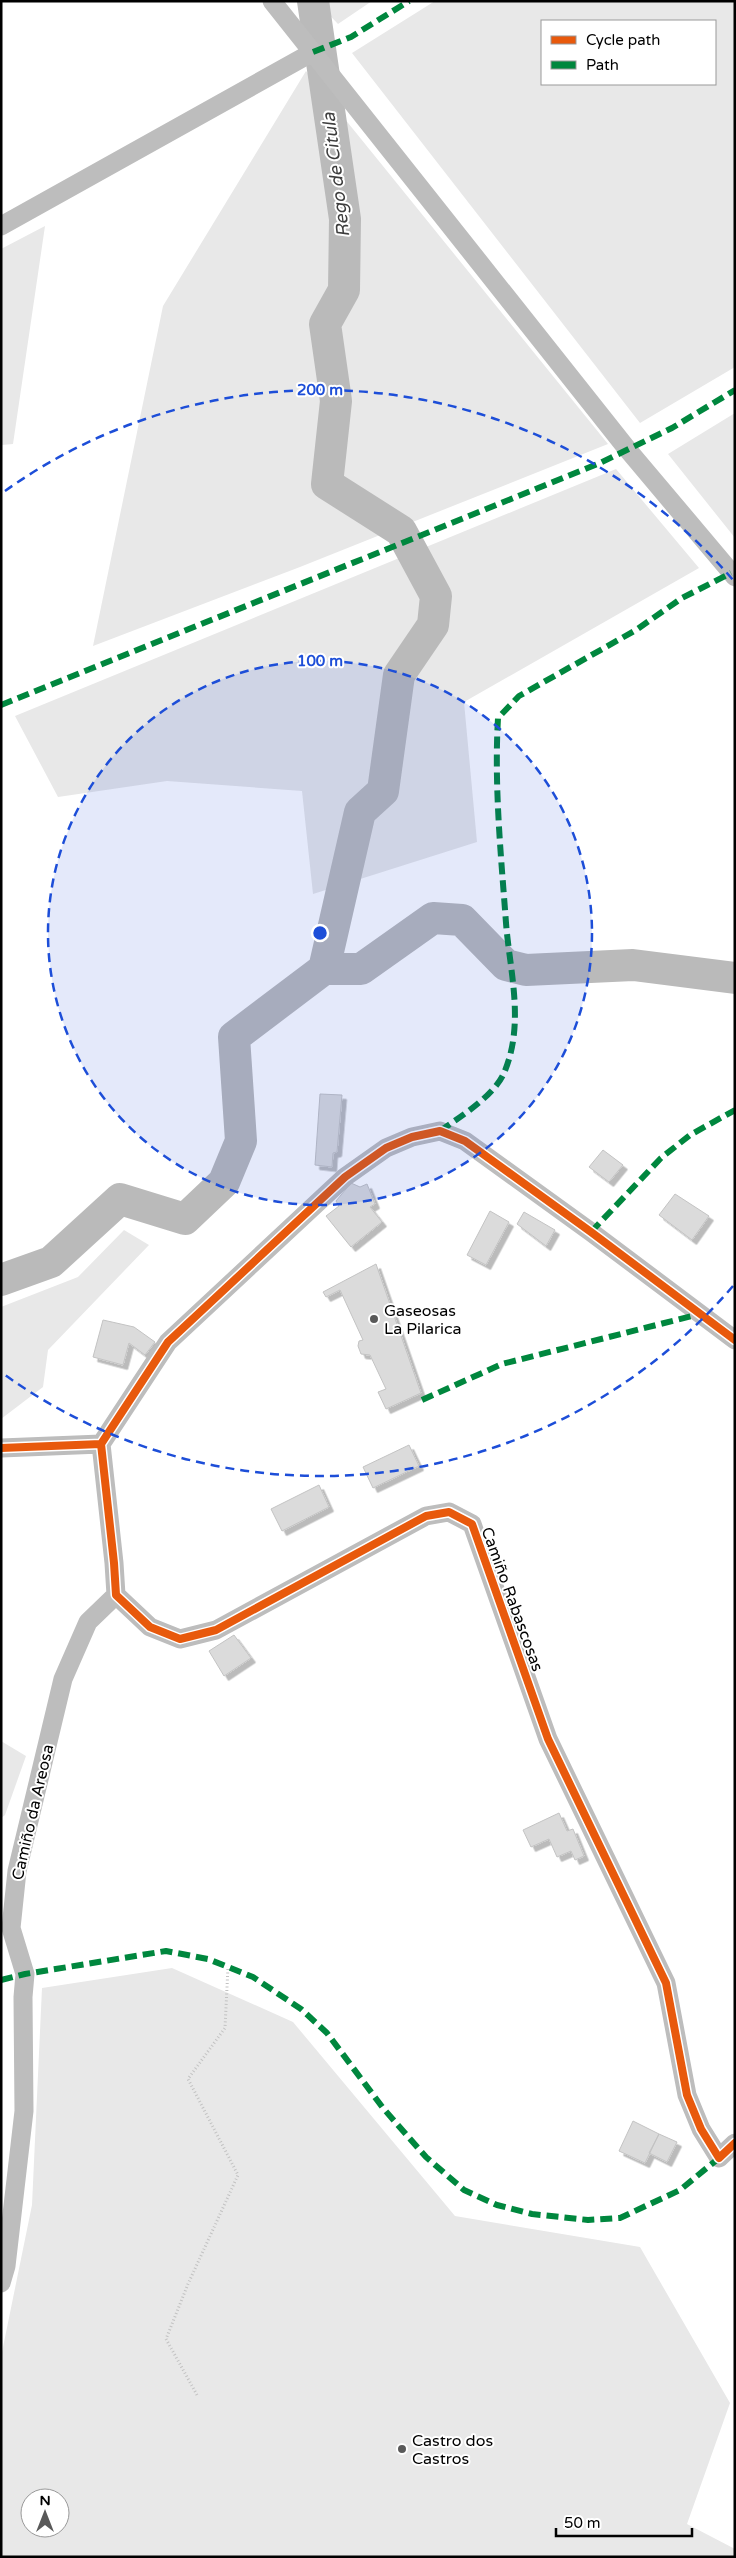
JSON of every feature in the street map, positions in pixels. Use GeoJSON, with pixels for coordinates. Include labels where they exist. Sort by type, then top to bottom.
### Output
{"type":"FeatureCollection","features":[{"type":"Feature","properties":{"kind":"street"},"geometry":{"type":"LineString","coordinates":[[272,1],[628,450],[735,577]]}},
{"type":"Feature","properties":{"kind":"street"},"geometry":{"type":"LineString","coordinates":[[1,226],[313,52]]}},
{"type":"Feature","properties":{"kind":"street"},"geometry":{"type":"LineString","coordinates":[[116,1595],[101,1444],[168,1342],[331,1190],[386,1148],[412,1137],[440,1131],[465,1141],[591,1232],[735,1340]]}},
{"type":"Feature","properties":{"kind":"street"},"geometry":{"type":"LineString","coordinates":[[1,1448],[101,1444]]}},
{"type":"Feature","properties":{"kind":"street","name":"Camiño Rabascosas"},"geometry":{"type":"LineString","coordinates":[[116,1595],[150,1627],[180,1639],[216,1630],[426,1516],[449,1512],[472,1524],[548,1739],[666,1983],[687,2095],[701,2129],[720,2158],[735,2143]]}},
{"type":"Feature","properties":{"kind":"street","name":"Camiño da Areosa"},"geometry":{"type":"LineString","coordinates":[[1,2283],[6,2266],[24,2111],[23,1998],[25,1974],[12,1928],[17,1871],[63,1679],[88,1622],[116,1595]]}},
{"type":"Feature","properties":{"kind":"path"},"geometry":{"type":"LineString","coordinates":[[197,2395],[166,2339],[188,2284],[238,2175],[188,2079],[225,2028],[228,1967]]}},
{"type":"Feature","properties":{"kind":"shaded area"},"geometry":{"type":"Polygon","coordinates":[[[316,1],[372,1],[338,24],[316,1]]]}},
{"type":"Feature","properties":{"kind":"shaded area"},"geometry":{"type":"Polygon","coordinates":[[[435,1],[735,1],[735,367],[640,423],[352,53],[435,1]]]}},
{"type":"Feature","properties":{"kind":"shaded area"},"geometry":{"type":"Polygon","coordinates":[[[306,71],[608,444],[300,567],[93,646],[163,306],[306,71]]]}},
{"type":"Feature","properties":{"kind":"shaded area"},"geometry":{"type":"Polygon","coordinates":[[[45,226],[13,444],[1,445],[1,249],[45,226]]]}},
{"type":"Feature","properties":{"kind":"shaded area"},"geometry":{"type":"Polygon","coordinates":[[[735,413],[735,538],[668,454],[735,413]]]}},
{"type":"Feature","properties":{"kind":"shaded area"},"geometry":{"type":"Polygon","coordinates":[[[616,469],[699,568],[464,702],[477,842],[313,894],[302,791],[167,781],[58,797],[15,716],[616,469]]]}},
{"type":"Feature","properties":{"kind":"shaded area"},"geometry":{"type":"Polygon","coordinates":[[[124,1230],[149,1245],[48,1350],[43,1387],[1,1419],[1,1307],[78,1277],[124,1230]]]}},
{"type":"Feature","properties":{"kind":"shaded area"},"geometry":{"type":"Polygon","coordinates":[[[1,1741],[26,1756],[5,1815],[1,1818],[1,1741]]]}},
{"type":"Feature","properties":{"kind":"shaded area"},"geometry":{"type":"Polygon","coordinates":[[[172,1968],[293,2022],[455,2216],[640,2247],[730,2403],[687,2524],[735,2549],[735,2557],[1,2557],[1,2357],[32,2205],[42,1988],[172,1968]]]}},
{"type":"Feature","properties":{"kind":"building"},"geometry":{"type":"Polygon","coordinates":[[[320,1094],[342,1095],[337,1152],[333,1153],[332,1167],[315,1165],[320,1094]]]}},
{"type":"Feature","properties":{"kind":"building"},"geometry":{"type":"Polygon","coordinates":[[[603,1150],[623,1165],[609,1182],[589,1167],[603,1150]]]}},
{"type":"Feature","properties":{"kind":"building"},"geometry":{"type":"Polygon","coordinates":[[[351,1183],[360,1187],[367,1184],[375,1204],[370,1207],[382,1222],[351,1247],[326,1216],[339,1206],[336,1201],[351,1183]]]}},
{"type":"Feature","properties":{"kind":"building"},"geometry":{"type":"Polygon","coordinates":[[[675,1194],[709,1216],[692,1240],[659,1215],[675,1194]]]}},
{"type":"Feature","properties":{"kind":"building"},"geometry":{"type":"Polygon","coordinates":[[[490,1211],[509,1222],[486,1265],[467,1255],[490,1211]]]}},
{"type":"Feature","properties":{"kind":"building"},"geometry":{"type":"Polygon","coordinates":[[[524,1212],[555,1230],[546,1246],[517,1224],[524,1212]]]}},
{"type":"Feature","properties":{"kind":"building","name":"Gaseosas La Pilarica"},"geometry":{"type":"Polygon","coordinates":[[[376,1264],[421,1393],[386,1409],[378,1392],[386,1389],[370,1355],[361,1354],[358,1346],[359,1341],[363,1340],[340,1290],[326,1297],[323,1292],[376,1264]]]}},
{"type":"Feature","properties":{"kind":"building"},"geometry":{"type":"Polygon","coordinates":[[[103,1320],[134,1327],[155,1342],[145,1355],[129,1343],[123,1365],[93,1357],[103,1320]]]}},
{"type":"Feature","properties":{"kind":"building"},"geometry":{"type":"Polygon","coordinates":[[[409,1445],[419,1466],[373,1488],[363,1467],[409,1445]]]}},
{"type":"Feature","properties":{"kind":"building"},"geometry":{"type":"Polygon","coordinates":[[[319,1485],[329,1507],[282,1531],[271,1509],[319,1485]]]}},
{"type":"Feature","properties":{"kind":"building"},"geometry":{"type":"Polygon","coordinates":[[[234,1635],[251,1658],[224,1676],[209,1651],[234,1635]]]}},
{"type":"Feature","properties":{"kind":"building"},"geometry":{"type":"Polygon","coordinates":[[[559,1813],[567,1831],[573,1829],[584,1856],[575,1860],[571,1851],[557,1857],[549,1839],[531,1847],[523,1830],[559,1813]]]}},
{"type":"Feature","properties":{"kind":"building"},"geometry":{"type":"Polygon","coordinates":[[[633,2121],[659,2134],[645,2163],[619,2151],[633,2121]]]}},
{"type":"Feature","properties":{"kind":"building"},"geometry":{"type":"Polygon","coordinates":[[[659,2134],[677,2142],[667,2162],[649,2153],[659,2134]]]}},
{"type":"Feature","properties":{"kind":"waterway","name":"Rego de Citula"},"geometry":{"type":"LineString","coordinates":[[1,1280],[51,1262],[120,1199],[185,1219],[224,1182],[241,1141],[234,1037],[324,969],[360,812],[383,791],[399,675],[433,625],[436,596],[401,531],[327,484],[336,401],[325,324],[344,290],[345,219],[313,1]]}},
{"type":"Feature","properties":{"kind":"waterway"},"geometry":{"type":"LineString","coordinates":[[324,969],[361,969],[433,918],[462,920],[506,965],[526,970],[633,965],[735,978]]}},
{"type":"Feature","properties":{"kind":"marked path"},"geometry":{"type":"LineString","coordinates":[[313,52],[351,37],[409,1]]}},
{"type":"Feature","properties":{"kind":"marked path"},"geometry":{"type":"LineString","coordinates":[[1,705],[600,463],[672,428],[735,390]]}},
{"type":"Feature","properties":{"kind":"marked path"},"geometry":{"type":"LineString","coordinates":[[440,1131],[466,1113],[493,1090],[504,1073],[514,1036],[513,980],[506,923],[499,820],[498,718],[519,696],[636,630],[682,598],[731,573]]}},
{"type":"Feature","properties":{"kind":"marked path"},"geometry":{"type":"LineString","coordinates":[[591,1232],[661,1158],[690,1135],[735,1110]]}},
{"type":"Feature","properties":{"kind":"marked path"},"geometry":{"type":"LineString","coordinates":[[422,1400],[502,1364],[700,1314]]}},
{"type":"Feature","properties":{"kind":"marked path"},"geometry":{"type":"LineString","coordinates":[[1,1980],[25,1974],[166,1951],[208,1959],[253,1977],[301,2009],[327,2033],[383,2108],[426,2157],[464,2190],[497,2205],[532,2214],[588,2220],[620,2218],[680,2190],[719,2158]]}},
{"type":"Feature","properties":{"kind":"cycle path"},"geometry":{"type":"LineString","coordinates":[[101,1444],[168,1342],[345,1177],[386,1148],[412,1137],[440,1131],[465,1141],[591,1232],[735,1340]]}},
{"type":"Feature","properties":{"kind":"cycle path"},"geometry":{"type":"LineString","coordinates":[[1,1448],[101,1444],[116,1595],[150,1627],[180,1639],[216,1630],[426,1516],[449,1512],[472,1524],[548,1739],[666,1983],[687,2095],[701,2129],[719,2158],[735,2143]]}},
{"type":"Feature","properties":{"kind":"place","name":"Gaseosas La Pilarica"},"geometry":{"type":"Point","coordinates":[374,1319]}},
{"type":"Feature","properties":{"kind":"place","name":"Castro dos Castros"},"geometry":{"type":"Point","coordinates":[402,2449]}}]}
